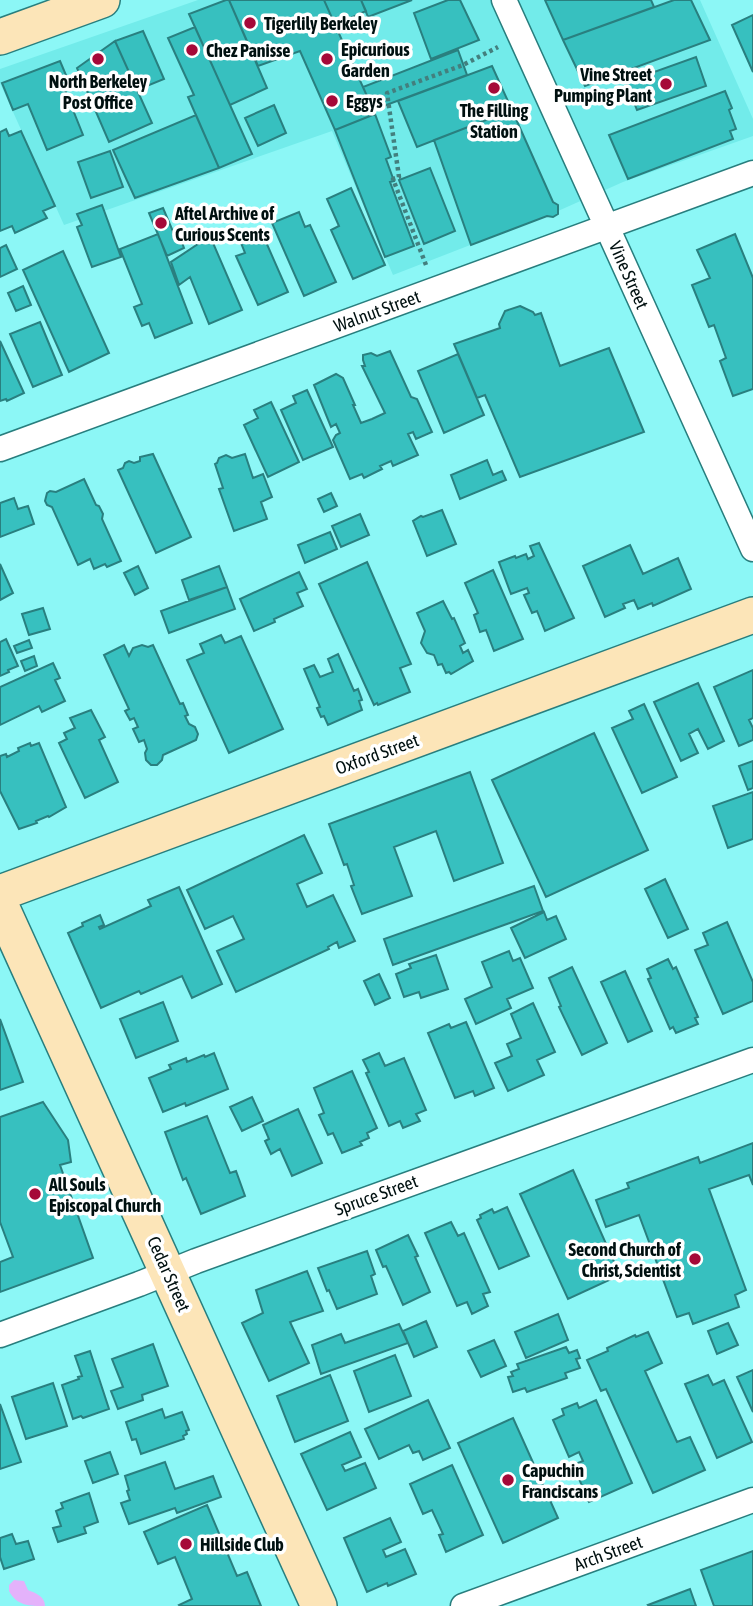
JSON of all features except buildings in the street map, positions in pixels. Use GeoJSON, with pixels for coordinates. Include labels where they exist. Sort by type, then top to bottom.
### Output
{"type":"FeatureCollection","features":[{"type":"Feature","properties":{"kind":"street"},"geometry":{"type":"LineString","coordinates":[[0,37],[102,0]]}},
{"type":"Feature","properties":{"kind":"street","name":"Vine Street"},"geometry":{"type":"LineString","coordinates":[[504,0],[753,549]]}},
{"type":"Feature","properties":{"kind":"street","name":"Walnut Street"},"geometry":{"type":"LineString","coordinates":[[0,449],[753,173]]}},
{"type":"Feature","properties":{"kind":"street","name":"Oxford Street"},"geometry":{"type":"LineString","coordinates":[[0,893],[753,615]]}},
{"type":"Feature","properties":{"kind":"street","name":"Cedar Street"},"geometry":{"type":"LineString","coordinates":[[0,904],[319,1606]]}},
{"type":"Feature","properties":{"kind":"street","name":"Spruce Street"},"geometry":{"type":"LineString","coordinates":[[0,1335],[753,1060]]}},
{"type":"Feature","properties":{"kind":"street","name":"Arch Street"},"geometry":{"type":"LineString","coordinates":[[463,1606],[753,1500]]}},
{"type":"Feature","properties":{"kind":"path"},"geometry":{"type":"LineString","coordinates":[[435,290],[393,179],[399,177],[387,93],[487,54]]}},
{"type":"Feature","properties":{"kind":"shaded area"},"geometry":{"type":"Polygon","coordinates":[[[198,0],[700,0],[753,119],[753,136],[623,182],[558,211],[393,275],[332,131],[64,225],[0,83],[0,69],[198,0]]]}},
{"type":"Feature","properties":{"kind":"shaded area"},"geometry":{"type":"Polygon","coordinates":[[[14,1580],[24,1581],[28,1590],[41,1597],[45,1606],[29,1605],[16,1600],[9,1591],[9,1585],[14,1580]]]}},
{"type":"Feature","properties":{"kind":"place","name":"Tigerlily Berkeley"},"geometry":{"type":"Point","coordinates":[250,23]}},
{"type":"Feature","properties":{"kind":"place","name":"Chez Panisse"},"geometry":{"type":"Point","coordinates":[192,50]}},
{"type":"Feature","properties":{"kind":"place","name":"North Berkeley Post Office"},"geometry":{"type":"Point","coordinates":[98,59]}},
{"type":"Feature","properties":{"kind":"place","name":"Epicurious Garden"},"geometry":{"type":"Point","coordinates":[327,59]}},
{"type":"Feature","properties":{"kind":"place","name":"Vine Street Pumping Plant"},"geometry":{"type":"Point","coordinates":[666,84]}},
{"type":"Feature","properties":{"kind":"place","name":"The Filling Station"},"geometry":{"type":"Point","coordinates":[494,88]}},
{"type":"Feature","properties":{"kind":"place","name":"Eggys"},"geometry":{"type":"Point","coordinates":[332,101]}},
{"type":"Feature","properties":{"kind":"place","name":"Aftel Archive of Curious Scents"},"geometry":{"type":"Point","coordinates":[161,223]}},
{"type":"Feature","properties":{"kind":"place","name":"All Souls Episcopal Church"},"geometry":{"type":"Point","coordinates":[35,1194]}},
{"type":"Feature","properties":{"kind":"place","name":"Second Church of Christ, Scientist"},"geometry":{"type":"Point","coordinates":[695,1259]}},
{"type":"Feature","properties":{"kind":"place","name":"Capuchin Franciscans"},"geometry":{"type":"Point","coordinates":[508,1480]}},
{"type":"Feature","properties":{"kind":"place","name":"Hillside Club"},"geometry":{"type":"Point","coordinates":[186,1544]}}]}
